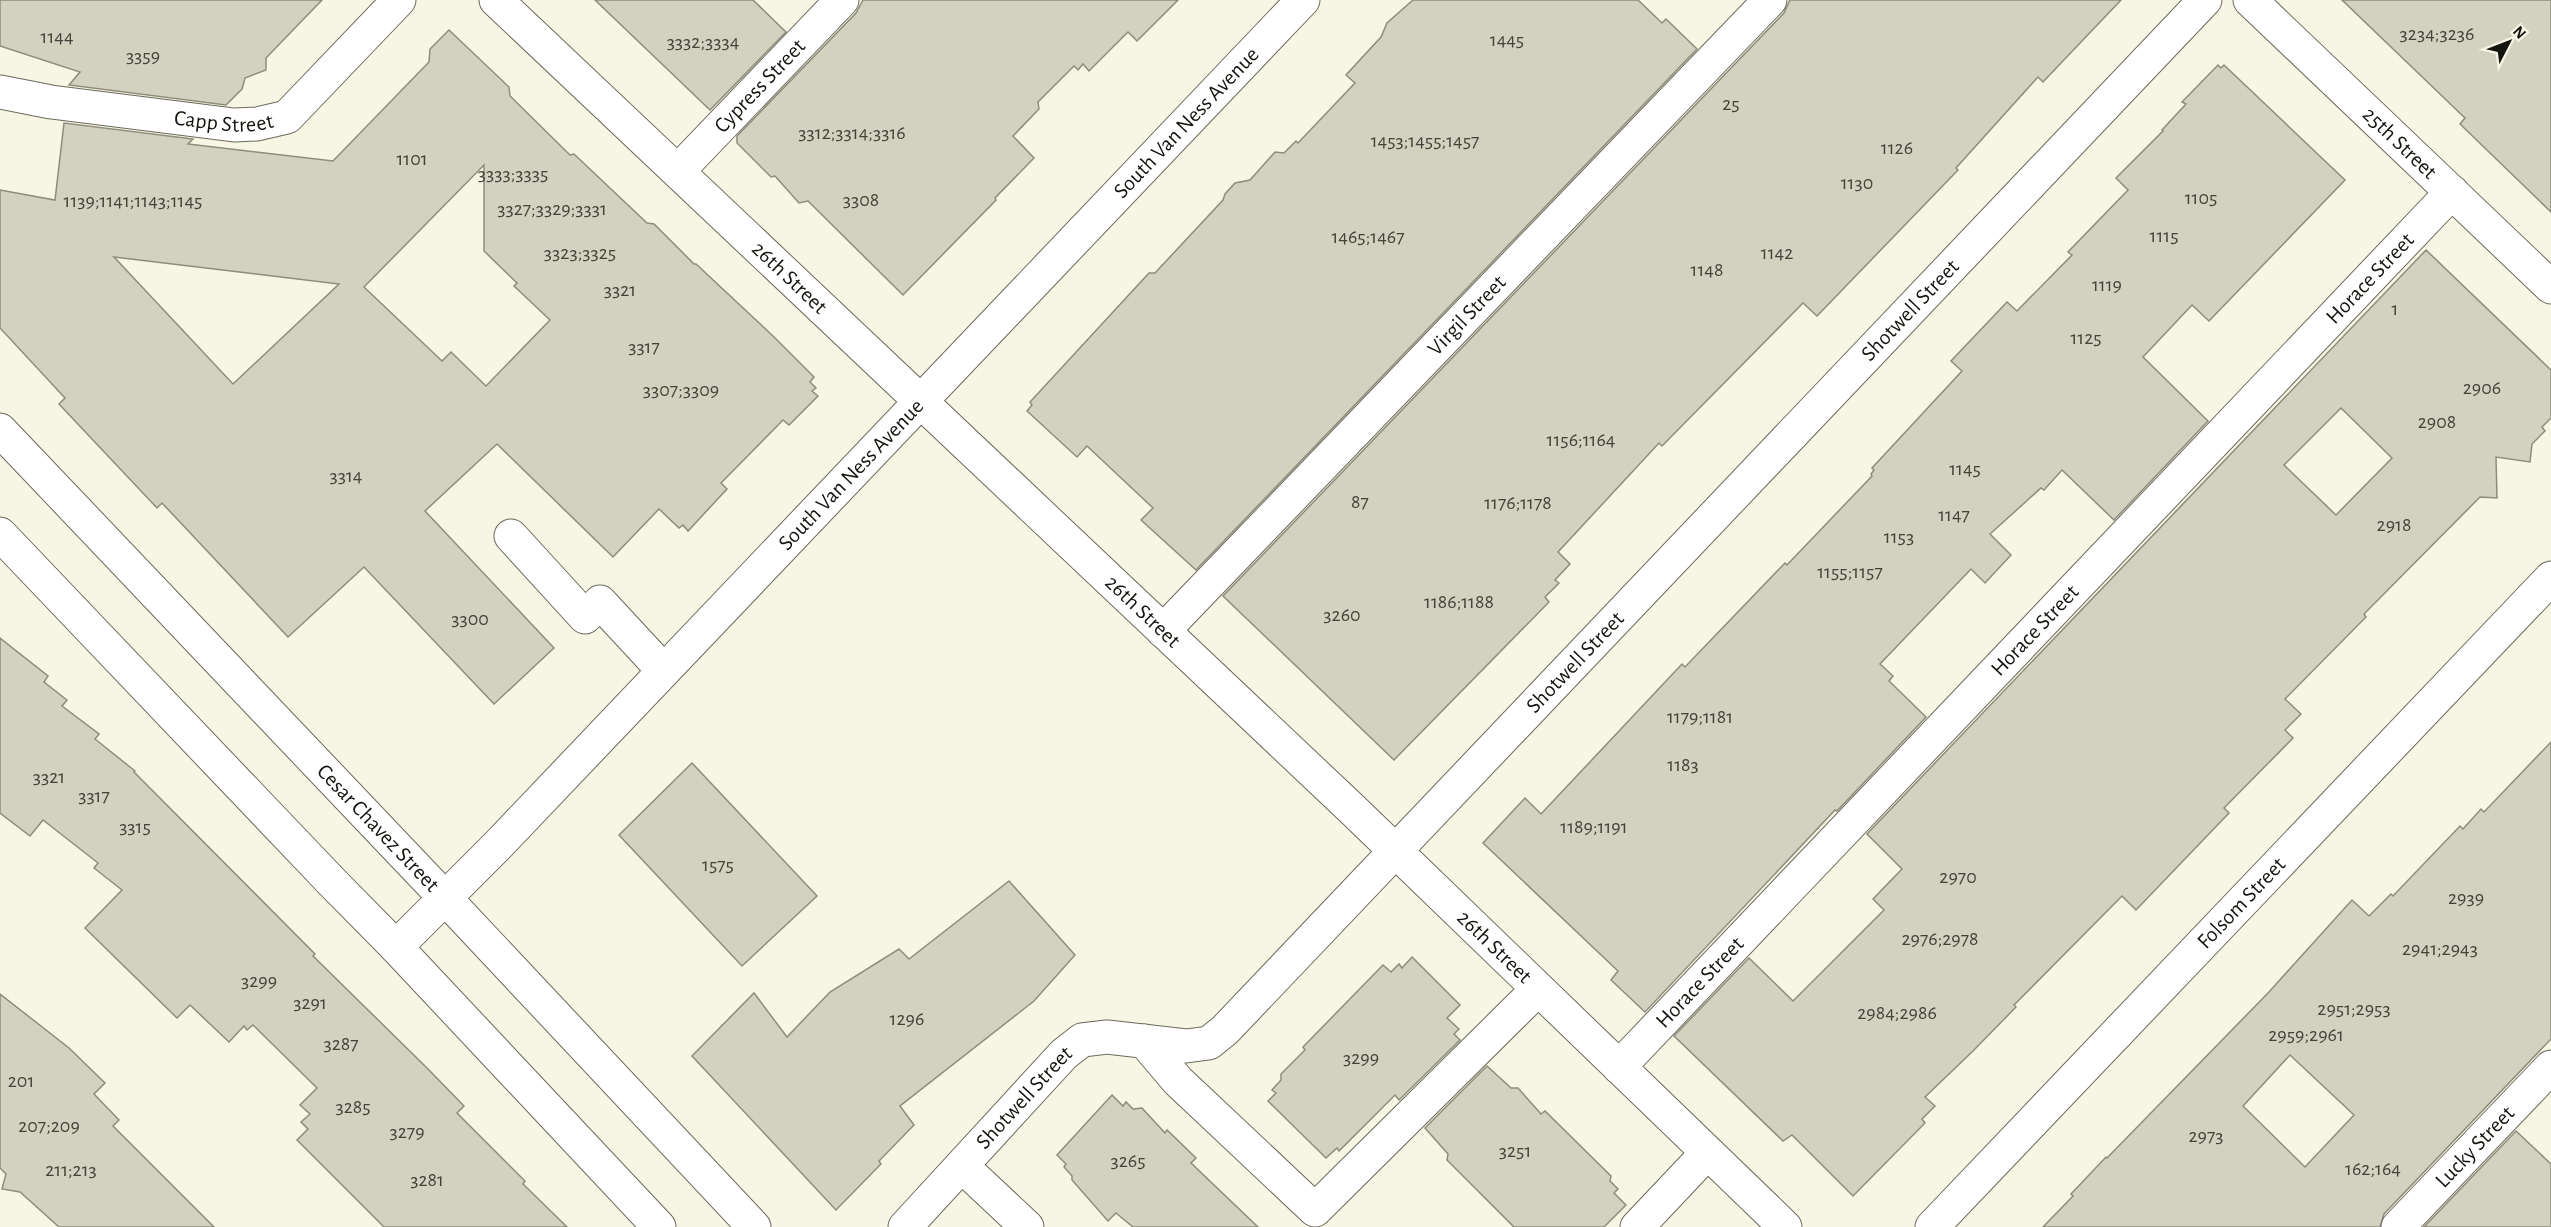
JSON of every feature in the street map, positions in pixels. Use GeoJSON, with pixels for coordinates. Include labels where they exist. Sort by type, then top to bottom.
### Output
{"type":"FeatureCollection","features":[{"type":"Feature","properties":{"kind":"street","name":"Capp Street"},"geometry":{"type":"LineString","coordinates":[[0,92],[51,102],[234,125],[257,124],[287,117],[399,0]]}},
{"type":"Feature","properties":{"kind":"street","name":"26th Street"},"geometry":{"type":"LineString","coordinates":[[496,0],[1395,850],[1785,1227]]}},
{"type":"Feature","properties":{"kind":"street","name":"Cypress Street"},"geometry":{"type":"LineString","coordinates":[[678,171],[842,0]]}},
{"type":"Feature","properties":{"kind":"street","name":"South Van Ness Avenue"},"geometry":{"type":"LineString","coordinates":[[396,947],[1303,0]]}},
{"type":"Feature","properties":{"kind":"street","name":"Virgil Street"},"geometry":{"type":"LineString","coordinates":[[1163,631],[1770,0]]}},
{"type":"Feature","properties":{"kind":"street","name":"Shotwell Street"},"geometry":{"type":"LineString","coordinates":[[905,1227],[1064,1054],[1082,1040],[1107,1037],[1186,1046],[1209,1043],[1225,1030],[2205,0]]}},
{"type":"Feature","properties":{"kind":"street","name":"25th Street"},"geometry":{"type":"LineString","coordinates":[[2250,0],[2551,286]]}},
{"type":"Feature","properties":{"kind":"street","name":"Horace Street"},"geometry":{"type":"LineString","coordinates":[[1619,1067],[2452,192]]}},
{"type":"Feature","properties":{"kind":"street","name":"Cesar Chavez Street"},"geometry":{"type":"LineString","coordinates":[[0,430],[754,1227]]}},
{"type":"Feature","properties":{"kind":"street"},"geometry":{"type":"LineString","coordinates":[[0,534],[322,873],[396,947],[659,1227]]}},
{"type":"Feature","properties":{"kind":"street"},"geometry":{"type":"LineString","coordinates":[[511,536],[585,617],[600,602],[663,670]]}},
{"type":"Feature","properties":{"kind":"street","name":"Folsom Street"},"geometry":{"type":"LineString","coordinates":[[1932,1227],[2551,578]]}},
{"type":"Feature","properties":{"kind":"street"},"geometry":{"type":"LineString","coordinates":[[1144,1041],[1178,1081],[1315,1210],[1538,989]]}},
{"type":"Feature","properties":{"kind":"street","name":"Lucky Street"},"geometry":{"type":"LineString","coordinates":[[2398,1227],[2551,1067]]}},
{"type":"Feature","properties":{"kind":"street"},"geometry":{"type":"LineString","coordinates":[[1637,1227],[1707,1154]]}},
{"type":"Feature","properties":{"kind":"street"},"geometry":{"type":"LineString","coordinates":[[962,1167],[1027,1227]]}},
{"type":"Feature","properties":{"kind":"building"},"geometry":{"type":"Polygon","coordinates":[[[0,0],[322,0],[266,58],[266,70],[245,78],[242,89],[226,105],[69,85],[80,72],[0,46],[0,0]]]}},
{"type":"Feature","properties":{"kind":"building"},"geometry":{"type":"Polygon","coordinates":[[[595,0],[753,0],[786,32],[710,110],[595,0]]]}},
{"type":"Feature","properties":{"kind":"building"},"geometry":{"type":"Polygon","coordinates":[[[863,0],[1178,0],[1137,41],[1128,32],[1089,71],[1083,64],[1078,70],[1074,66],[1038,102],[1039,109],[1013,136],[1034,158],[903,295],[808,201],[799,203],[775,176],[771,177],[737,143],[737,136],[856,13],[863,0]]]}},
{"type":"Feature","properties":{"kind":"building"},"geometry":{"type":"Polygon","coordinates":[[[1413,0],[1638,0],[1662,23],[1666,19],[1697,49],[1196,570],[1141,520],[1153,508],[1087,446],[1077,457],[1027,411],[1032,405],[1030,402],[1149,273],[1155,273],[1223,200],[1225,194],[1235,183],[1250,180],[1275,152],[1284,153],[1296,141],[1298,143],[1355,83],[1346,75],[1381,37],[1387,23],[1413,0]]]}},
{"type":"Feature","properties":{"kind":"building"},"geometry":{"type":"Polygon","coordinates":[[[1790,0],[2121,0],[2043,82],[2038,77],[1956,168],[1958,170],[1817,316],[1803,303],[1662,446],[1659,443],[1558,552],[1570,564],[1555,580],[1559,583],[1545,597],[1549,602],[1394,760],[1223,596],[1784,13],[1790,0]]]}},
{"type":"Feature","properties":{"kind":"building"},"geometry":{"type":"Polygon","coordinates":[[[2342,0],[2551,0],[2551,212],[2460,124],[2465,118],[2342,0]]]}},
{"type":"Feature","properties":{"kind":"building"},"geometry":{"type":"Polygon","coordinates":[[[449,30],[509,87],[510,96],[570,155],[574,154],[647,223],[654,224],[773,336],[814,377],[810,382],[816,388],[812,391],[818,396],[789,425],[783,420],[721,483],[727,489],[688,531],[683,525],[679,528],[659,509],[613,557],[497,444],[425,511],[554,648],[494,704],[364,567],[288,637],[162,503],[157,508],[59,404],[65,398],[0,328],[0,190],[55,200],[64,123],[193,139],[188,144],[333,161],[429,62],[430,49],[449,30]],[[484,165],[364,287],[442,361],[451,352],[486,386],[550,320],[514,286],[517,283],[484,251],[484,165]],[[114,257],[233,384],[339,284],[114,257]]]}},
{"type":"Feature","properties":{"kind":"building"},"geometry":{"type":"Polygon","coordinates":[[[2218,65],[2221,68],[2224,65],[2345,180],[2209,321],[2192,305],[2143,357],[2208,421],[2114,520],[2062,470],[2044,490],[2041,488],[1990,534],[2011,555],[1985,583],[1971,569],[1880,664],[1893,676],[1889,681],[1926,717],[1645,1012],[1611,980],[1618,971],[1483,843],[1525,798],[1541,814],[1682,664],[1685,667],[1872,476],[1874,470],[1872,468],[1962,371],[1951,361],[2007,302],[2017,311],[2072,255],[2068,252],[2128,190],[2116,178],[2163,131],[2186,104],[2182,102],[2218,65]]]}},
{"type":"Feature","properties":{"kind":"building"},"geometry":{"type":"Polygon","coordinates":[[[2426,250],[2551,370],[2551,418],[2542,427],[2545,431],[2532,444],[2530,462],[2496,457],[2497,498],[2480,497],[2364,614],[2366,617],[2285,699],[2301,714],[2285,730],[2293,738],[2224,808],[2229,813],[2136,910],[2122,896],[2014,1005],[2016,1007],[1925,1097],[1935,1106],[1922,1119],[1925,1123],[1853,1196],[1792,1135],[1783,1141],[1674,1036],[1749,958],[1793,1001],[1884,910],[1873,899],[1902,869],[1867,834],[2426,250]],[[2341,408],[2284,465],[2336,515],[2392,458],[2341,408]]]}},
{"type":"Feature","properties":{"kind":"building"},"geometry":{"type":"Polygon","coordinates":[[[0,638],[48,676],[44,682],[67,700],[62,706],[99,734],[95,739],[135,771],[315,954],[313,956],[464,1106],[457,1113],[525,1181],[523,1184],[567,1227],[384,1227],[297,1140],[308,1129],[301,1122],[310,1114],[300,1105],[317,1088],[253,1025],[247,1030],[244,1026],[229,1042],[190,1005],[177,1018],[85,928],[122,890],[94,868],[98,863],[43,820],[30,836],[0,813],[0,638]]]}},
{"type":"Feature","properties":{"kind":"building"},"geometry":{"type":"Polygon","coordinates":[[[2551,742],[2551,1039],[2384,1214],[2380,1227],[2043,1227],[2106,1157],[2269,992],[2352,900],[2369,916],[2391,894],[2393,896],[2460,826],[2463,829],[2481,809],[2484,812],[2551,742]],[[2290,1055],[2243,1106],[2305,1167],[2354,1115],[2290,1055]]]}},
{"type":"Feature","properties":{"kind":"building"},"geometry":{"type":"Polygon","coordinates":[[[692,763],[817,896],[742,966],[619,835],[692,763]]]}},
{"type":"Feature","properties":{"kind":"building"},"geometry":{"type":"Polygon","coordinates":[[[1009,881],[1075,955],[1034,1001],[900,1106],[914,1125],[879,1161],[881,1164],[836,1210],[692,1056],[754,993],[787,1037],[830,992],[899,949],[909,959],[1009,881]]]}},
{"type":"Feature","properties":{"kind":"building"},"geometry":{"type":"Polygon","coordinates":[[[1412,957],[1460,1005],[1447,1018],[1459,1029],[1454,1034],[1460,1040],[1399,1100],[1395,1095],[1339,1151],[1337,1148],[1326,1158],[1268,1101],[1276,1093],[1272,1090],[1281,1080],[1281,1074],[1305,1050],[1303,1047],[1383,965],[1391,972],[1399,964],[1402,968],[1412,957]]]}},
{"type":"Feature","properties":{"kind":"building"},"geometry":{"type":"Polygon","coordinates":[[[0,994],[69,1048],[105,1083],[94,1094],[119,1120],[113,1126],[214,1227],[59,1227],[20,1192],[2,1189],[6,1174],[0,1168],[0,994]]]}},
{"type":"Feature","properties":{"kind":"building"},"geometry":{"type":"Polygon","coordinates":[[[1487,1066],[1511,1088],[1518,1088],[1541,1114],[1545,1111],[1611,1176],[1610,1181],[1618,1189],[1614,1193],[1626,1205],[1604,1227],[1514,1227],[1447,1160],[1448,1154],[1425,1128],[1487,1066]]]}},
{"type":"Feature","properties":{"kind":"building"},"geometry":{"type":"Polygon","coordinates":[[[1112,1095],[1123,1106],[1126,1102],[1133,1109],[1142,1108],[1165,1133],[1167,1130],[1196,1158],[1191,1163],[1258,1227],[1133,1227],[1116,1213],[1108,1221],[1072,1180],[1072,1176],[1064,1167],[1066,1164],[1057,1155],[1112,1095]]]}},
{"type":"Feature","properties":{"kind":"building"},"geometry":{"type":"Polygon","coordinates":[[[2516,1131],[2551,1164],[2551,1227],[2424,1227],[2516,1131]]]}}]}
